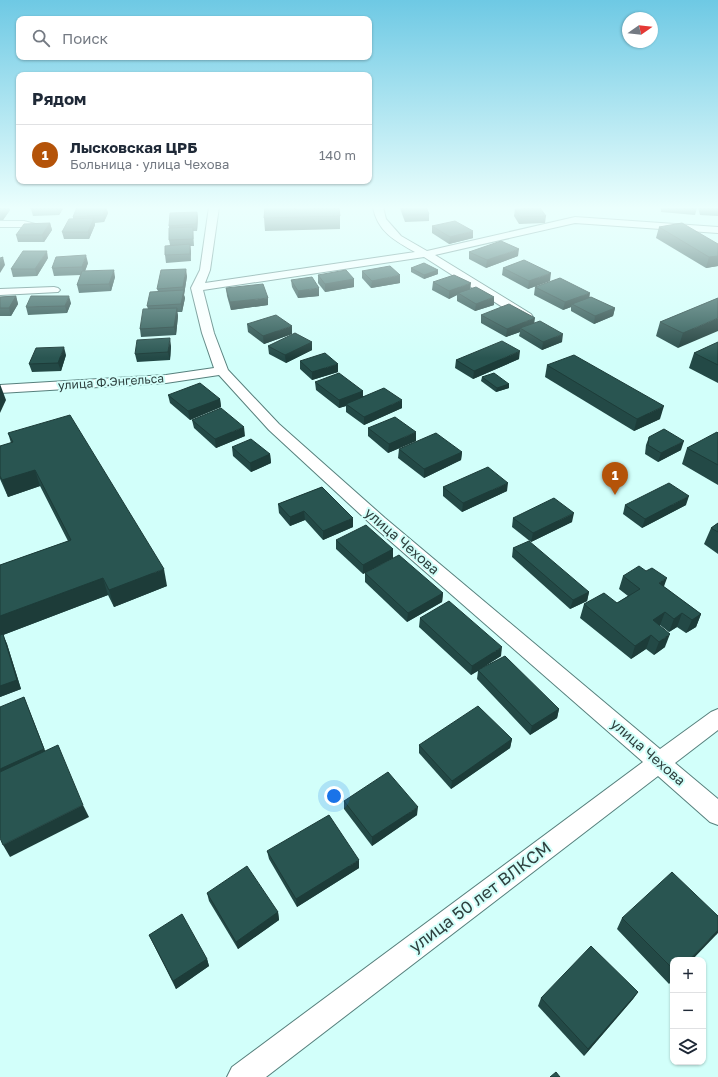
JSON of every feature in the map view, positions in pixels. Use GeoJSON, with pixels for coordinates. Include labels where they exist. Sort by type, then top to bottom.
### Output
{"type":"FeatureCollection","features":[{"type":"Feature","properties":{"kind":"street"},"geometry":{"type":"LineString","coordinates":[[197,288],[205,270],[207,257]]}},
{"type":"Feature","properties":{"kind":"street"},"geometry":{"type":"LineString","coordinates":[[197,288],[404,257]]}},
{"type":"Feature","properties":{"kind":"street"},"geometry":{"type":"LineString","coordinates":[[431,257],[537,324]]}},
{"type":"Feature","properties":{"kind":"street","name":"улица Чехова"},"geometry":{"type":"LineString","coordinates":[[197,288],[208,333],[222,371],[274,427],[374,517],[718,814]]}},
{"type":"Feature","properties":{"kind":"street"},"geometry":{"type":"LineString","coordinates":[[0,292],[54,290]]}},
{"type":"Feature","properties":{"kind":"street","name":"улица Ф.Энгельса"},"geometry":{"type":"LineString","coordinates":[[0,389],[166,379],[222,371]]}},
{"type":"Feature","properties":{"kind":"street","name":"улица 50 лет ВЛКСМ"},"geometry":{"type":"LineString","coordinates":[[242,1077],[718,718]]}},
{"type":"Feature","properties":{"kind":"building"},"geometry":{"type":"Polygon","coordinates":[[[19,257],[43,257],[35,269],[11,269],[19,257]]]}},
{"type":"Feature","properties":{"kind":"building"},"geometry":{"type":"Polygon","coordinates":[[[56,257],[85,257],[82,267],[52,268],[56,257]]]}},
{"type":"Feature","properties":{"kind":"building"},"geometry":{"type":"Polygon","coordinates":[[[481,257],[495,257],[487,260],[481,257]]]}},
{"type":"Feature","properties":{"kind":"building"},"geometry":{"type":"Polygon","coordinates":[[[524,260],[551,273],[529,281],[503,268],[524,260]]]}},
{"type":"Feature","properties":{"kind":"building"},"geometry":{"type":"Polygon","coordinates":[[[424,263],[438,270],[424,275],[411,268],[424,263]]]}},
{"type":"Feature","properties":{"kind":"building"},"geometry":{"type":"Polygon","coordinates":[[[390,266],[400,275],[372,281],[362,271],[390,266]]]}},
{"type":"Feature","properties":{"kind":"building"},"geometry":{"type":"Polygon","coordinates":[[[186,269],[183,287],[157,289],[161,270],[186,269]]]}},
{"type":"Feature","properties":{"kind":"building"},"geometry":{"type":"Polygon","coordinates":[[[114,270],[109,284],[77,285],[82,271],[114,270]]]}},
{"type":"Feature","properties":{"kind":"building"},"geometry":{"type":"Polygon","coordinates":[[[346,270],[354,279],[325,284],[318,275],[346,270]]]}},
{"type":"Feature","properties":{"kind":"building"},"geometry":{"type":"Polygon","coordinates":[[[454,275],[471,283],[449,291],[433,282],[454,275]]]}},
{"type":"Feature","properties":{"kind":"building"},"geometry":{"type":"Polygon","coordinates":[[[312,277],[319,288],[298,291],[291,280],[312,277]]]}},
{"type":"Feature","properties":{"kind":"building"},"geometry":{"type":"Polygon","coordinates":[[[560,278],[590,293],[565,302],[535,287],[560,278]]]}},
{"type":"Feature","properties":{"kind":"building"},"geometry":{"type":"Polygon","coordinates":[[[263,284],[268,298],[230,302],[226,288],[263,284]]]}},
{"type":"Feature","properties":{"kind":"building"},"geometry":{"type":"Polygon","coordinates":[[[476,287],[494,297],[476,304],[458,293],[476,287]]]}},
{"type":"Feature","properties":{"kind":"building"},"geometry":{"type":"Polygon","coordinates":[[[184,290],[181,304],[147,306],[150,292],[184,290]]]}},
{"type":"Feature","properties":{"kind":"building"},"geometry":{"type":"Polygon","coordinates":[[[16,296],[9,308],[0,308],[0,297],[16,296]]]}},
{"type":"Feature","properties":{"kind":"building"},"geometry":{"type":"Polygon","coordinates":[[[31,296],[69,296],[65,306],[26,307],[31,296]]]}},
{"type":"Feature","properties":{"kind":"building"},"geometry":{"type":"Polygon","coordinates":[[[591,297],[615,308],[595,316],[572,304],[591,297]]]}},
{"type":"Feature","properties":{"kind":"building"},"geometry":{"type":"Polygon","coordinates":[[[718,298],[718,318],[683,333],[660,322],[718,298]]]}},
{"type":"Feature","properties":{"kind":"building"},"geometry":{"type":"Polygon","coordinates":[[[509,304],[535,318],[507,329],[481,315],[509,304]]]}},
{"type":"Feature","properties":{"kind":"building"},"geometry":{"type":"Polygon","coordinates":[[[177,308],[174,327],[140,329],[143,309],[177,308]]]}},
{"type":"Feature","properties":{"kind":"building"},"geometry":{"type":"Polygon","coordinates":[[[276,315],[292,326],[263,336],[247,324],[276,315]]]}},
{"type":"Feature","properties":{"kind":"building"},"geometry":{"type":"Polygon","coordinates":[[[540,321],[563,334],[543,342],[520,328],[540,321]]]}},
{"type":"Feature","properties":{"kind":"building"},"geometry":{"type":"Polygon","coordinates":[[[295,333],[312,342],[285,355],[268,346],[295,333]]]}},
{"type":"Feature","properties":{"kind":"building"},"geometry":{"type":"Polygon","coordinates":[[[170,338],[168,352],[135,354],[137,340],[170,338]]]}},
{"type":"Feature","properties":{"kind":"building"},"geometry":{"type":"Polygon","coordinates":[[[502,341],[520,351],[474,371],[456,360],[502,341]]]}},
{"type":"Feature","properties":{"kind":"building"},"geometry":{"type":"Polygon","coordinates":[[[718,342],[718,365],[694,353],[718,342]]]}},
{"type":"Feature","properties":{"kind":"building"},"geometry":{"type":"Polygon","coordinates":[[[64,347],[58,363],[29,364],[36,348],[64,347]]]}},
{"type":"Feature","properties":{"kind":"building"},"geometry":{"type":"Polygon","coordinates":[[[325,353],[338,364],[312,372],[300,361],[325,353]]]}},
{"type":"Feature","properties":{"kind":"building"},"geometry":{"type":"Polygon","coordinates":[[[574,355],[664,406],[637,419],[547,365],[574,355]]]}},
{"type":"Feature","properties":{"kind":"building"},"geometry":{"type":"Polygon","coordinates":[[[339,373],[363,391],[339,400],[315,382],[339,373]]]}},
{"type":"Feature","properties":{"kind":"building"},"geometry":{"type":"Polygon","coordinates":[[[494,373],[509,384],[497,388],[482,377],[494,373]]]}},
{"type":"Feature","properties":{"kind":"building"},"geometry":{"type":"Polygon","coordinates":[[[200,383],[220,399],[188,411],[168,395],[200,383]]]}},
{"type":"Feature","properties":{"kind":"building"},"geometry":{"type":"Polygon","coordinates":[[[384,388],[402,400],[364,417],[346,404],[384,388]]]}},
{"type":"Feature","properties":{"kind":"building"},"geometry":{"type":"Polygon","coordinates":[[[221,408],[244,427],[215,439],[192,420],[221,408]]]}},
{"type":"Feature","properties":{"kind":"building"},"geometry":{"type":"Polygon","coordinates":[[[70,415],[164,569],[109,590],[103,578],[0,616],[0,565],[71,540],[35,470],[2,480],[0,476],[0,446],[13,442],[8,433],[70,415]]]}},
{"type":"Feature","properties":{"kind":"building"},"geometry":{"type":"Polygon","coordinates":[[[395,417],[416,432],[389,444],[368,428],[395,417]]]}},
{"type":"Feature","properties":{"kind":"building"},"geometry":{"type":"Polygon","coordinates":[[[664,429],[684,441],[661,453],[648,445],[649,437],[664,429]]]}},
{"type":"Feature","properties":{"kind":"building"},"geometry":{"type":"Polygon","coordinates":[[[717,432],[718,465],[687,448],[717,432]]]}},
{"type":"Feature","properties":{"kind":"building"},"geometry":{"type":"Polygon","coordinates":[[[436,433],[462,452],[424,469],[399,449],[436,433]]]}},
{"type":"Feature","properties":{"kind":"building"},"geometry":{"type":"Polygon","coordinates":[[[251,439],[270,454],[250,463],[232,447],[251,439]]]}},
{"type":"Feature","properties":{"kind":"building"},"geometry":{"type":"Polygon","coordinates":[[[488,467],[508,483],[463,503],[443,487],[488,467]]]}},
{"type":"Feature","properties":{"kind":"building"},"geometry":{"type":"Polygon","coordinates":[[[669,483],[689,496],[645,519],[625,505],[669,483]]]}},
{"type":"Feature","properties":{"kind":"building"},"geometry":{"type":"Polygon","coordinates":[[[322,487],[353,518],[323,531],[304,511],[290,517],[278,504],[322,487]]]}},
{"type":"Feature","properties":{"kind":"building"},"geometry":{"type":"Polygon","coordinates":[[[554,498],[574,513],[533,533],[513,518],[554,498]]]}},
{"type":"Feature","properties":{"kind":"building"},"geometry":{"type":"Polygon","coordinates":[[[718,523],[718,532],[711,528],[718,523]]]}},
{"type":"Feature","properties":{"kind":"building"},"geometry":{"type":"Polygon","coordinates":[[[366,525],[393,549],[363,565],[336,540],[366,525]]]}},
{"type":"Feature","properties":{"kind":"building"},"geometry":{"type":"Polygon","coordinates":[[[529,541],[589,592],[573,600],[513,548],[529,541]]]}},
{"type":"Feature","properties":{"kind":"building"},"geometry":{"type":"Polygon","coordinates":[[[399,555],[443,593],[408,613],[365,573],[399,555]]]}},
{"type":"Feature","properties":{"kind":"building"},"geometry":{"type":"Polygon","coordinates":[[[639,566],[646,571],[652,568],[667,578],[659,583],[701,614],[692,620],[682,613],[674,619],[665,612],[653,620],[670,634],[659,642],[651,635],[635,646],[584,604],[604,593],[617,603],[640,589],[623,576],[639,566]]]}},
{"type":"Feature","properties":{"kind":"building"},"geometry":{"type":"Polygon","coordinates":[[[449,601],[502,647],[472,666],[420,618],[449,601]]]}},
{"type":"Feature","properties":{"kind":"building"},"geometry":{"type":"Polygon","coordinates":[[[3,634],[17,680],[0,686],[0,635],[3,634]]]}},
{"type":"Feature","properties":{"kind":"building"},"geometry":{"type":"Polygon","coordinates":[[[505,656],[559,709],[532,726],[478,670],[505,656]]]}},
{"type":"Feature","properties":{"kind":"building"},"geometry":{"type":"Polygon","coordinates":[[[24,697],[44,749],[0,769],[0,707],[24,697]]]}},
{"type":"Feature","properties":{"kind":"building"},"geometry":{"type":"Polygon","coordinates":[[[478,706],[512,739],[452,781],[419,745],[478,706]]]}},
{"type":"Feature","properties":{"kind":"building"},"geometry":{"type":"Polygon","coordinates":[[[58,745],[83,805],[3,845],[0,838],[0,772],[58,745]]]}},
{"type":"Feature","properties":{"kind":"building"},"geometry":{"type":"Polygon","coordinates":[[[388,772],[418,807],[372,837],[344,801],[388,772]]]}},
{"type":"Feature","properties":{"kind":"building"},"geometry":{"type":"Polygon","coordinates":[[[329,815],[359,860],[296,899],[267,851],[329,815]]]}},
{"type":"Feature","properties":{"kind":"building"},"geometry":{"type":"Polygon","coordinates":[[[247,866],[278,912],[236,942],[207,893],[247,866]]]}},
{"type":"Feature","properties":{"kind":"building"},"geometry":{"type":"Polygon","coordinates":[[[672,872],[718,916],[718,930],[692,957],[670,957],[670,966],[622,918],[672,872]]]}},
{"type":"Feature","properties":{"kind":"building"},"geometry":{"type":"Polygon","coordinates":[[[182,914],[207,959],[173,981],[149,935],[182,914]]]}},
{"type":"Feature","properties":{"kind":"building"},"geometry":{"type":"Polygon","coordinates":[[[591,946],[638,992],[588,1049],[541,998],[591,946]]]}},
{"type":"Feature","properties":{"kind":"building"},"geometry":{"type":"Polygon","coordinates":[[[556,1072],[560,1077],[550,1077],[556,1072]]]}},
{"type":"Feature","properties":{"kind":"place","name":"Лысковская ЦРБ"},"geometry":{"type":"Point","coordinates":[615,495]}}]}
